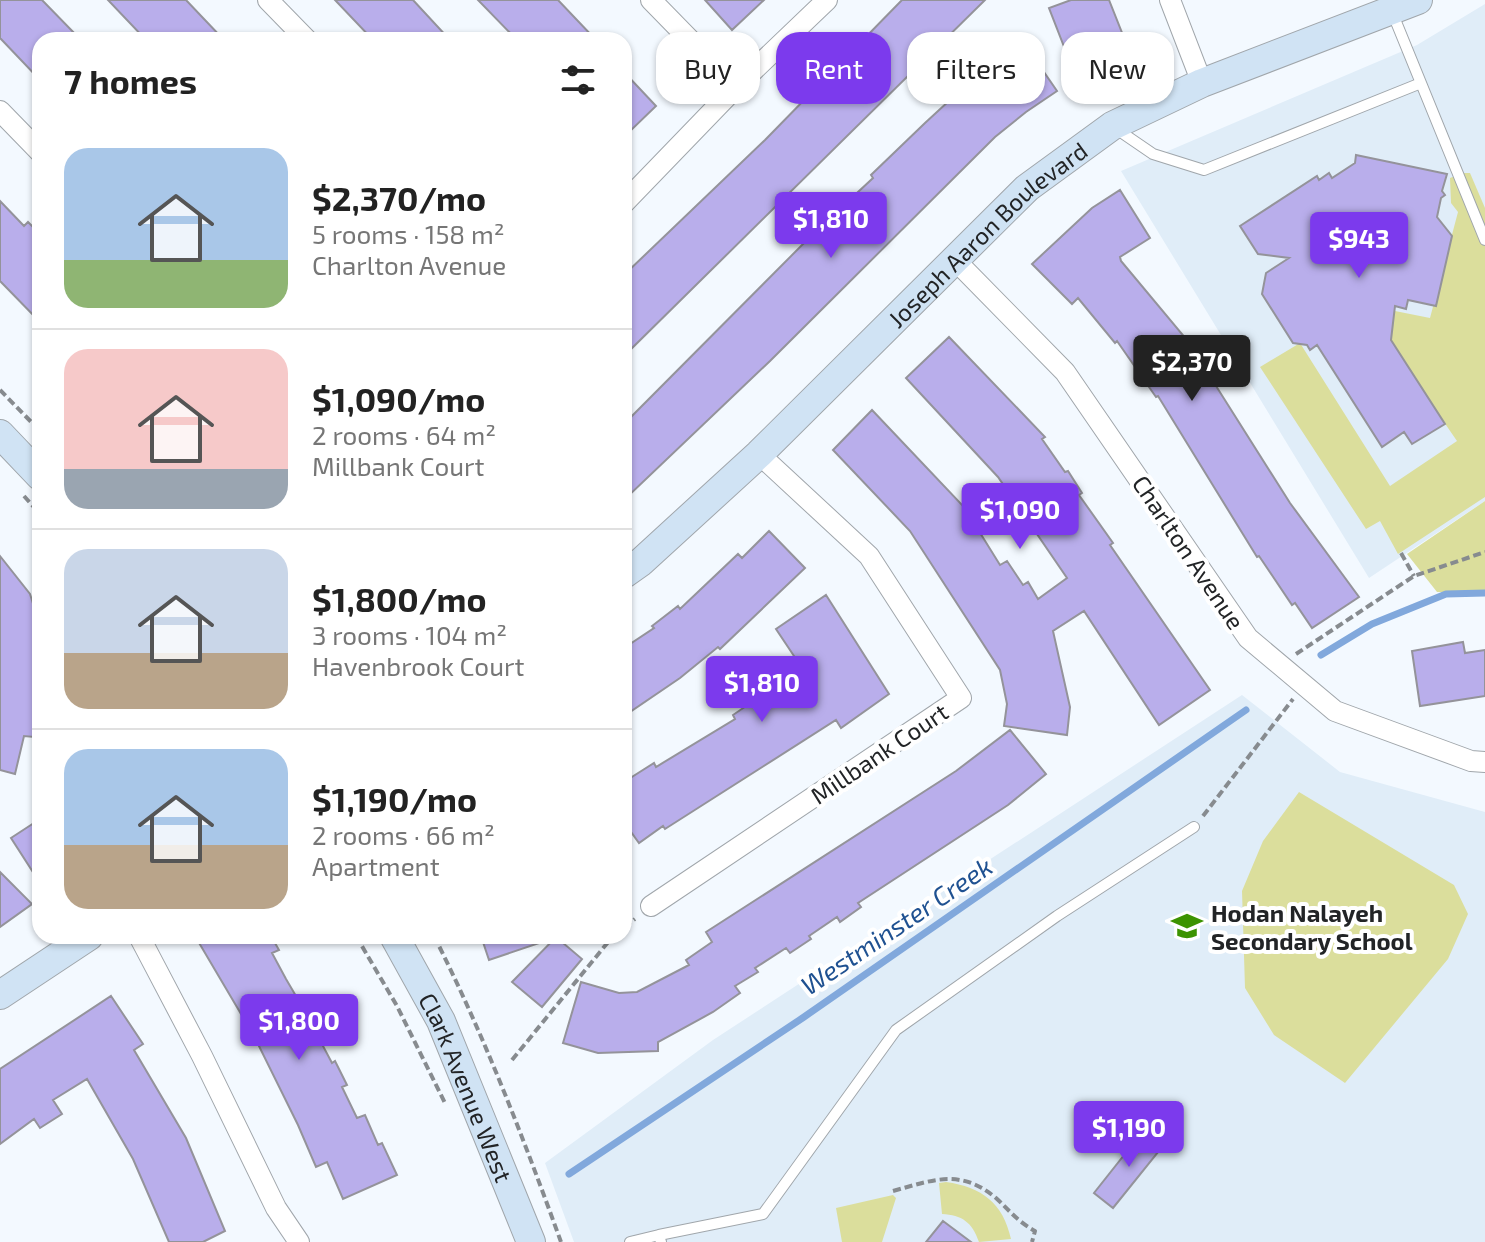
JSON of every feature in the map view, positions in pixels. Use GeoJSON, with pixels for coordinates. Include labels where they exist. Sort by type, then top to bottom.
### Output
{"type":"FeatureCollection","features":[{"type":"Feature","properties":{"kind":"street"},"geometry":{"type":"LineString","coordinates":[[268,0],[299,32]]}},
{"type":"Feature","properties":{"kind":"street"},"geometry":{"type":"LineString","coordinates":[[651,0],[682,32]]}},
{"type":"Feature","properties":{"kind":"street"},"geometry":{"type":"LineString","coordinates":[[760,64],[827,0]]}},
{"type":"Feature","properties":{"kind":"street"},"geometry":{"type":"LineString","coordinates":[[1170,0],[1202,83]]}},
{"type":"Feature","properties":{"kind":"street","name":"Joseph Aaron Boulevard"},"geometry":{"type":"LineString","coordinates":[[632,568],[759,454],[1027,188],[1112,126],[1202,83],[1405,6]]}},
{"type":"Feature","properties":{"kind":"street"},"geometry":{"type":"LineString","coordinates":[[632,195],[720,104]]}},
{"type":"Feature","properties":{"kind":"street"},"geometry":{"type":"LineString","coordinates":[[0,111],[32,144]]}},
{"type":"Feature","properties":{"kind":"street","name":"Charlton Avenue"},"geometry":{"type":"LineString","coordinates":[[955,260],[1065,372],[1248,638],[1335,711],[1471,761],[1485,762]]}},
{"type":"Feature","properties":{"kind":"street"},"geometry":{"type":"LineString","coordinates":[[0,434],[32,468]]}},
{"type":"Feature","properties":{"kind":"street","name":"Millbank Court"},"geometry":{"type":"LineString","coordinates":[[651,906],[961,698],[869,556],[759,454]]}},
{"type":"Feature","properties":{"kind":"street"},"geometry":{"type":"LineString","coordinates":[[0,995],[77,944]]}},
{"type":"Feature","properties":{"kind":"street"},"geometry":{"type":"LineString","coordinates":[[143,944],[276,1208],[299,1242]]}},
{"type":"Feature","properties":{"kind":"street","name":"Clark Avenue West"},"geometry":{"type":"LineString","coordinates":[[398,944],[441,1021],[531,1242]]}},
{"type":"Feature","properties":{"kind":"lane"},"geometry":{"type":"LineString","coordinates":[[1405,6],[1421,83],[1485,240]]}},
{"type":"Feature","properties":{"kind":"lane"},"geometry":{"type":"LineString","coordinates":[[1112,126],[1153,154],[1204,170],[1421,83]]}},
{"type":"Feature","properties":{"kind":"lane"},"geometry":{"type":"LineString","coordinates":[[630,1242],[763,1214],[896,1030],[1045,924],[1194,827]]}},
{"type":"Feature","properties":{"kind":"path"},"geometry":{"type":"LineString","coordinates":[[0,390],[32,423]]}},
{"type":"Feature","properties":{"kind":"path"},"geometry":{"type":"LineString","coordinates":[[1280,665],[1414,576],[1485,552]]}},
{"type":"Feature","properties":{"kind":"path"},"geometry":{"type":"LineString","coordinates":[[1401,553],[1414,576]]}},
{"type":"Feature","properties":{"kind":"path"},"geometry":{"type":"LineString","coordinates":[[1194,827],[1305,685]]}},
{"type":"Feature","properties":{"kind":"path","name":"Clark Avenue West"},"geometry":{"type":"LineString","coordinates":[[361,944],[397,1006],[450,1112]]}},
{"type":"Feature","properties":{"kind":"path","name":"Clark Avenue West"},"geometry":{"type":"LineString","coordinates":[[438,944],[470,1007],[515,1113],[561,1242]]}},
{"type":"Feature","properties":{"kind":"path"},"geometry":{"type":"LineString","coordinates":[[512,1060],[606,944]]}},
{"type":"Feature","properties":{"kind":"path"},"geometry":{"type":"LineString","coordinates":[[893,1191],[943,1177],[971,1182],[996,1198],[1018,1222],[1035,1231],[1032,1242]]}},
{"type":"Feature","properties":{"kind":"shaded area"},"geometry":{"type":"Polygon","coordinates":[[[1485,4],[1485,501],[1369,578],[1121,171],[1417,45],[1485,4]]]}},
{"type":"Feature","properties":{"kind":"shaded area","name":"Hodan Nalayeh Secondary School"},"geometry":{"type":"Polygon","coordinates":[[[1242,695],[1340,772],[1485,812],[1485,1242],[574,1242],[545,1163],[713,1040],[1242,695]]]}},
{"type":"Feature","properties":{"kind":"green space"},"geometry":{"type":"Polygon","coordinates":[[[1470,173],[1485,208],[1485,497],[1398,554],[1380,521],[1366,529],[1260,367],[1300,343],[1390,486],[1457,441],[1373,319],[1380,308],[1430,318],[1458,212],[1451,203],[1450,178],[1470,173]]]}},
{"type":"Feature","properties":{"kind":"green space"},"geometry":{"type":"Polygon","coordinates":[[[1485,501],[1485,592],[1437,592],[1407,554],[1485,501]]]}},
{"type":"Feature","properties":{"kind":"green space"},"geometry":{"type":"Polygon","coordinates":[[[1299,792],[1454,885],[1468,914],[1448,959],[1345,1083],[1274,1035],[1245,988],[1242,891],[1263,841],[1299,792]]]}},
{"type":"Feature","properties":{"kind":"green space"},"geometry":{"type":"Polygon","coordinates":[[[939,1183],[970,1188],[989,1199],[1003,1216],[1011,1239],[979,1242],[965,1221],[942,1214],[939,1183]]]}},
{"type":"Feature","properties":{"kind":"green space"},"geometry":{"type":"Polygon","coordinates":[[[893,1195],[896,1198],[882,1242],[842,1242],[836,1208],[893,1195]]]}},
{"type":"Feature","properties":{"kind":"building"},"geometry":{"type":"Polygon","coordinates":[[[0,0],[42,0],[73,32],[32,32],[32,72],[0,38],[0,0]]]}},
{"type":"Feature","properties":{"kind":"building"},"geometry":{"type":"Polygon","coordinates":[[[108,0],[186,0],[216,32],[138,32],[108,0]]]}},
{"type":"Feature","properties":{"kind":"building"},"geometry":{"type":"Polygon","coordinates":[[[335,0],[413,0],[443,32],[365,32],[335,0]]]}},
{"type":"Feature","properties":{"kind":"building"},"geometry":{"type":"Polygon","coordinates":[[[478,0],[558,0],[588,32],[509,32],[478,0]]]}},
{"type":"Feature","properties":{"kind":"building"},"geometry":{"type":"Polygon","coordinates":[[[705,0],[764,0],[732,30],[705,0]]]}},
{"type":"Feature","properties":{"kind":"building"},"geometry":{"type":"Polygon","coordinates":[[[902,0],[985,0],[953,32],[907,32],[907,77],[891,93],[891,32],[871,32],[902,0]]]}},
{"type":"Feature","properties":{"kind":"building"},"geometry":{"type":"Polygon","coordinates":[[[1071,0],[1109,0],[1122,32],[1061,32],[1061,39],[1049,8],[1071,0]]]}},
{"type":"Feature","properties":{"kind":"building"},"geometry":{"type":"Polygon","coordinates":[[[1045,74],[1057,91],[1045,99],[1045,74]]]}},
{"type":"Feature","properties":{"kind":"building"},"geometry":{"type":"Polygon","coordinates":[[[632,80],[656,106],[632,129],[632,80]]]}},
{"type":"Feature","properties":{"kind":"building"},"geometry":{"type":"Polygon","coordinates":[[[800,104],[880,104],[632,348],[632,267],[800,104]]]}},
{"type":"Feature","properties":{"kind":"building"},"geometry":{"type":"Polygon","coordinates":[[[946,104],[1038,104],[995,137],[770,361],[632,492],[632,416],[946,104]]]}},
{"type":"Feature","properties":{"kind":"building"},"geometry":{"type":"Polygon","coordinates":[[[1356,155],[1447,174],[1442,191],[1445,195],[1441,198],[1437,217],[1452,236],[1436,306],[1408,300],[1406,309],[1395,306],[1391,340],[1445,424],[1412,444],[1404,432],[1382,447],[1317,345],[1310,350],[1307,345],[1293,343],[1262,294],[1266,273],[1289,258],[1258,254],[1240,226],[1317,176],[1319,180],[1329,173],[1332,178],[1355,163],[1356,155]]]}},
{"type":"Feature","properties":{"kind":"building"},"geometry":{"type":"Polygon","coordinates":[[[1120,190],[1150,238],[1120,257],[1121,261],[1187,340],[1290,503],[1359,597],[1312,628],[1257,557],[1158,396],[1117,341],[1115,343],[1078,298],[1072,304],[1032,264],[1092,208],[1120,190]]]}},
{"type":"Feature","properties":{"kind":"building"},"geometry":{"type":"Polygon","coordinates":[[[0,201],[24,226],[28,222],[32,226],[32,314],[0,281],[0,201]]]}},
{"type":"Feature","properties":{"kind":"building"},"geometry":{"type":"Polygon","coordinates":[[[949,337],[1045,437],[1042,439],[1065,472],[1068,471],[1082,493],[1079,495],[1113,543],[1110,545],[1210,690],[1159,725],[1084,611],[1053,631],[1070,707],[1067,735],[1004,726],[1007,704],[1000,670],[910,531],[833,450],[872,410],[964,507],[1000,565],[1007,561],[1023,585],[1028,582],[1038,599],[1067,578],[998,477],[906,378],[949,337]]]}},
{"type":"Feature","properties":{"kind":"building"},"geometry":{"type":"Polygon","coordinates":[[[769,531],[805,568],[720,649],[718,647],[632,711],[632,643],[678,606],[680,609],[738,554],[742,558],[769,531]]]}},
{"type":"Feature","properties":{"kind":"building"},"geometry":{"type":"Polygon","coordinates":[[[0,556],[32,600],[32,737],[24,736],[15,774],[0,770],[0,556]]]}},
{"type":"Feature","properties":{"kind":"building"},"geometry":{"type":"Polygon","coordinates":[[[826,595],[889,694],[841,728],[836,720],[639,843],[632,833],[632,777],[654,763],[656,767],[735,719],[733,715],[802,668],[776,629],[826,595]]]}},
{"type":"Feature","properties":{"kind":"building"},"geometry":{"type":"Polygon","coordinates":[[[1463,642],[1465,653],[1485,650],[1485,696],[1420,706],[1412,651],[1463,642]]]}},
{"type":"Feature","properties":{"kind":"building"},"geometry":{"type":"Polygon","coordinates":[[[1010,730],[1046,774],[1008,805],[858,903],[861,907],[840,922],[837,917],[790,953],[786,948],[755,968],[758,972],[735,986],[740,993],[713,1012],[658,1042],[658,1051],[598,1053],[563,1043],[581,982],[619,993],[637,992],[689,965],[686,960],[712,942],[706,932],[956,771],[1010,730]]]}},
{"type":"Feature","properties":{"kind":"building"},"geometry":{"type":"Polygon","coordinates":[[[32,824],[32,871],[11,838],[32,824]]]}},
{"type":"Feature","properties":{"kind":"building"},"geometry":{"type":"Polygon","coordinates":[[[0,872],[32,904],[0,927],[0,872]]]}},
{"type":"Feature","properties":{"kind":"building"},"geometry":{"type":"Polygon","coordinates":[[[200,944],[276,944],[279,950],[272,953],[303,1008],[309,1005],[322,1027],[315,1031],[347,1085],[342,1087],[357,1118],[365,1115],[378,1145],[382,1143],[397,1175],[343,1199],[327,1162],[316,1167],[254,1036],[200,944]]]}},
{"type":"Feature","properties":{"kind":"building"},"geometry":{"type":"Polygon","coordinates":[[[484,944],[536,944],[489,960],[484,944]]]}},
{"type":"Feature","properties":{"kind":"building"},"geometry":{"type":"Polygon","coordinates":[[[549,944],[564,944],[582,959],[542,1007],[512,982],[549,944]]]}},
{"type":"Feature","properties":{"kind":"building"},"geometry":{"type":"Polygon","coordinates":[[[111,996],[143,1044],[134,1050],[186,1138],[225,1231],[203,1242],[169,1242],[133,1159],[87,1079],[53,1100],[62,1114],[40,1128],[34,1119],[0,1144],[0,1069],[111,996]]]}},
{"type":"Feature","properties":{"kind":"building"},"geometry":{"type":"Polygon","coordinates":[[[1144,1130],[1163,1146],[1113,1208],[1094,1193],[1144,1130]]]}},
{"type":"Feature","properties":{"kind":"building"},"geometry":{"type":"Polygon","coordinates":[[[943,1221],[971,1242],[926,1242],[943,1221]]]}},
{"type":"Feature","properties":{"kind":"waterway","name":"Westminster Creek"},"geometry":{"type":"LineString","coordinates":[[1321,655],[1372,624],[1446,594],[1485,593]]}},
{"type":"Feature","properties":{"kind":"waterway","name":"Westminster Creek"},"geometry":{"type":"LineString","coordinates":[[569,1174],[804,1017],[1246,710]]}},
{"type":"Feature","properties":{"kind":"place","name":"Hodan Nalayeh Secondary School"},"geometry":{"type":"Point","coordinates":[1187,926]}}]}
